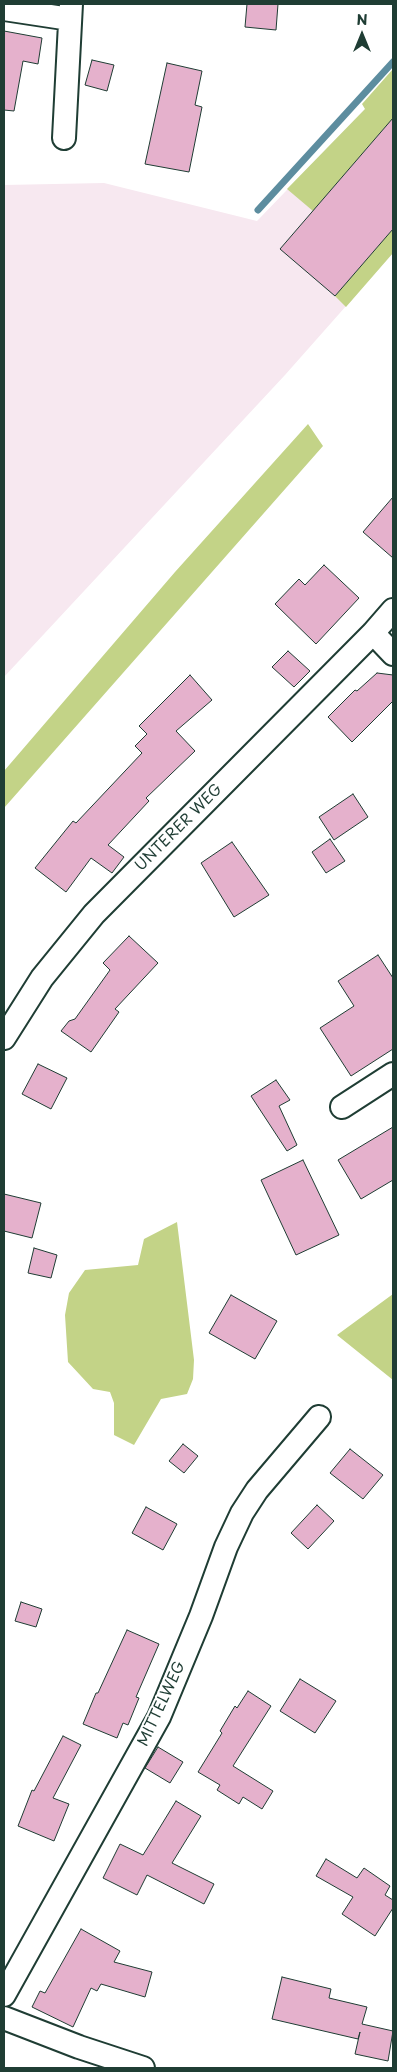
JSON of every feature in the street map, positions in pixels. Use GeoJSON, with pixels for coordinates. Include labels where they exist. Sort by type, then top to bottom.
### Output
{"type":"FeatureCollection","features":[{"type":"Feature","properties":{"kind":"street"},"geometry":{"type":"LineString","coordinates":[[4,9],[71,11],[64,138]]}},
{"type":"Feature","properties":{"kind":"street","name":"UNTERER WEG"},"geometry":{"type":"LineString","coordinates":[[4,1038],[42,978],[94,914],[373,633],[393,610]]}},
{"type":"Feature","properties":{"kind":"street"},"geometry":{"type":"LineString","coordinates":[[373,633],[393,654]]}},
{"type":"Feature","properties":{"kind":"street"},"geometry":{"type":"LineString","coordinates":[[342,1107],[393,1074]]}},
{"type":"Feature","properties":{"kind":"street","name":"MITTELWEG"},"geometry":{"type":"LineString","coordinates":[[4,1995],[158,1717],[201,1616],[226,1547],[242,1513],[257,1490],[318,1416]]}},
{"type":"Feature","properties":{"kind":"street"},"geometry":{"type":"LineString","coordinates":[[4,2018],[79,2047],[143,2068]]}},
{"type":"Feature","properties":{"kind":"shaded area"},"geometry":{"type":"Polygon","coordinates":[[[366,108],[393,132],[393,253],[285,375],[4,677],[4,185],[104,183],[257,221],[366,108]]]}},
{"type":"Feature","properties":{"kind":"green space"},"geometry":{"type":"Polygon","coordinates":[[[393,69],[393,132],[386,126],[313,211],[287,189],[365,109],[362,104],[393,69]]]}},
{"type":"Feature","properties":{"kind":"green space"},"geometry":{"type":"Polygon","coordinates":[[[393,229],[393,253],[346,307],[335,296],[393,229]]]}},
{"type":"Feature","properties":{"kind":"green space"},"geometry":{"type":"Polygon","coordinates":[[[308,424],[323,446],[4,808],[4,771],[175,572],[308,424]]]}},
{"type":"Feature","properties":{"kind":"green space"},"geometry":{"type":"Polygon","coordinates":[[[177,1222],[194,1360],[193,1379],[187,1394],[161,1399],[134,1445],[114,1435],[114,1403],[110,1392],[93,1389],[68,1362],[65,1315],[69,1293],[85,1270],[138,1265],[144,1239],[177,1222]]]}},
{"type":"Feature","properties":{"kind":"green space"},"geometry":{"type":"Polygon","coordinates":[[[393,1294],[393,1380],[337,1335],[393,1294]]]}},
{"type":"Feature","properties":{"kind":"building"},"geometry":{"type":"Polygon","coordinates":[[[247,4],[278,4],[276,30],[245,27],[247,4]]]}},
{"type":"Feature","properties":{"kind":"building"},"geometry":{"type":"Polygon","coordinates":[[[4,31],[42,38],[38,64],[23,61],[14,111],[4,110],[4,31]]]}},
{"type":"Feature","properties":{"kind":"building"},"geometry":{"type":"Polygon","coordinates":[[[92,60],[114,65],[107,91],[85,85],[92,60]]]}},
{"type":"Feature","properties":{"kind":"building"},"geometry":{"type":"Polygon","coordinates":[[[167,63],[202,71],[195,105],[202,107],[189,172],[145,164],[167,63]]]}},
{"type":"Feature","properties":{"kind":"building"},"geometry":{"type":"Polygon","coordinates":[[[393,118],[393,229],[335,296],[280,249],[393,118]]]}},
{"type":"Feature","properties":{"kind":"building"},"geometry":{"type":"Polygon","coordinates":[[[393,497],[393,558],[363,532],[393,497]]]}},
{"type":"Feature","properties":{"kind":"building"},"geometry":{"type":"Polygon","coordinates":[[[324,565],[359,598],[316,644],[275,604],[299,579],[305,585],[324,565]]]}},
{"type":"Feature","properties":{"kind":"building"},"geometry":{"type":"Polygon","coordinates":[[[288,651],[310,671],[294,687],[272,667],[288,651]]]}},
{"type":"Feature","properties":{"kind":"building"},"geometry":{"type":"Polygon","coordinates":[[[377,673],[393,675],[393,701],[352,742],[328,717],[355,690],[357,691],[377,673]]]}},
{"type":"Feature","properties":{"kind":"building"},"geometry":{"type":"Polygon","coordinates":[[[190,675],[212,700],[176,731],[195,751],[146,798],[149,801],[108,845],[124,857],[112,873],[91,858],[66,892],[35,868],[73,821],[76,823],[142,753],[135,746],[147,734],[139,726],[190,675]]]}},
{"type":"Feature","properties":{"kind":"building"},"geometry":{"type":"Polygon","coordinates":[[[353,794],[368,817],[334,840],[319,817],[353,794]]]}},
{"type":"Feature","properties":{"kind":"building"},"geometry":{"type":"Polygon","coordinates":[[[330,839],[345,861],[326,873],[312,852],[330,839]]]}},
{"type":"Feature","properties":{"kind":"building"},"geometry":{"type":"Polygon","coordinates":[[[232,842],[269,895],[234,917],[201,863],[232,842]]]}},
{"type":"Feature","properties":{"kind":"building"},"geometry":{"type":"Polygon","coordinates":[[[129,936],[158,963],[115,1009],[119,1012],[91,1052],[61,1031],[69,1021],[75,1019],[110,970],[103,963],[129,936]]]}},
{"type":"Feature","properties":{"kind":"building"},"geometry":{"type":"Polygon","coordinates":[[[378,955],[393,978],[393,1049],[351,1076],[320,1028],[354,1006],[338,981],[378,955]]]}},
{"type":"Feature","properties":{"kind":"building"},"geometry":{"type":"Polygon","coordinates":[[[38,1064],[67,1078],[51,1109],[22,1094],[38,1064]]]}},
{"type":"Feature","properties":{"kind":"building"},"geometry":{"type":"Polygon","coordinates":[[[276,1080],[290,1100],[279,1106],[297,1145],[287,1151],[251,1096],[276,1080]]]}},
{"type":"Feature","properties":{"kind":"building"},"geometry":{"type":"Polygon","coordinates":[[[393,1127],[393,1180],[361,1199],[338,1160],[393,1127]]]}},
{"type":"Feature","properties":{"kind":"building"},"geometry":{"type":"Polygon","coordinates":[[[303,1160],[339,1235],[296,1255],[261,1180],[303,1160]]]}},
{"type":"Feature","properties":{"kind":"building"},"geometry":{"type":"Polygon","coordinates":[[[4,1194],[41,1203],[32,1238],[4,1231],[4,1194]]]}},
{"type":"Feature","properties":{"kind":"building"},"geometry":{"type":"Polygon","coordinates":[[[34,1248],[57,1255],[51,1278],[28,1273],[34,1248]]]}},
{"type":"Feature","properties":{"kind":"building"},"geometry":{"type":"Polygon","coordinates":[[[231,1295],[277,1321],[255,1359],[209,1333],[231,1295]]]}},
{"type":"Feature","properties":{"kind":"building"},"geometry":{"type":"Polygon","coordinates":[[[183,1444],[198,1456],[184,1473],[169,1461],[183,1444]]]}},
{"type":"Feature","properties":{"kind":"building"},"geometry":{"type":"Polygon","coordinates":[[[350,1449],[383,1475],[363,1499],[330,1473],[350,1449]]]}},
{"type":"Feature","properties":{"kind":"building"},"geometry":{"type":"Polygon","coordinates":[[[317,1505],[334,1521],[308,1549],[291,1533],[317,1505]]]}},
{"type":"Feature","properties":{"kind":"building"},"geometry":{"type":"Polygon","coordinates":[[[146,1507],[177,1524],[163,1550],[132,1533],[146,1507]]]}},
{"type":"Feature","properties":{"kind":"building"},"geometry":{"type":"Polygon","coordinates":[[[21,1602],[42,1609],[36,1627],[15,1621],[21,1602]]]}},
{"type":"Feature","properties":{"kind":"building"},"geometry":{"type":"Polygon","coordinates":[[[127,1630],[159,1644],[136,1697],[139,1698],[128,1725],[123,1723],[117,1738],[83,1724],[127,1630]]]}},
{"type":"Feature","properties":{"kind":"building"},"geometry":{"type":"Polygon","coordinates":[[[300,1679],[336,1701],[315,1733],[280,1711],[300,1679]]]}},
{"type":"Feature","properties":{"kind":"building"},"geometry":{"type":"Polygon","coordinates":[[[248,1691],[271,1706],[233,1766],[273,1791],[262,1809],[243,1797],[239,1804],[217,1790],[220,1785],[198,1772],[222,1733],[220,1731],[235,1706],[237,1708],[248,1691]]]}},
{"type":"Feature","properties":{"kind":"building"},"geometry":{"type":"Polygon","coordinates":[[[63,1736],[81,1745],[53,1798],[69,1804],[54,1841],[18,1826],[32,1790],[34,1791],[63,1736]]]}},
{"type":"Feature","properties":{"kind":"building"},"geometry":{"type":"Polygon","coordinates":[[[158,1747],[183,1762],[170,1783],[145,1768],[158,1747]]]}},
{"type":"Feature","properties":{"kind":"building"},"geometry":{"type":"Polygon","coordinates":[[[176,1801],[201,1816],[172,1863],[214,1884],[204,1904],[147,1875],[137,1895],[103,1878],[120,1844],[143,1855],[176,1801]]]}},
{"type":"Feature","properties":{"kind":"building"},"geometry":{"type":"Polygon","coordinates":[[[326,1859],[357,1878],[364,1868],[390,1886],[385,1895],[393,1900],[393,1908],[375,1936],[342,1914],[353,1897],[316,1876],[326,1859]]]}},
{"type":"Feature","properties":{"kind":"building"},"geometry":{"type":"Polygon","coordinates":[[[81,1929],[120,1951],[114,1962],[152,1972],[145,1997],[101,1984],[97,1991],[91,1988],[73,2027],[32,2007],[40,1991],[45,1993],[81,1929]]]}},
{"type":"Feature","properties":{"kind":"building"},"geometry":{"type":"Polygon","coordinates":[[[282,1977],[331,1989],[329,1998],[367,2007],[362,2024],[393,2031],[388,2061],[355,2054],[360,2032],[358,2039],[272,2019],[282,1977]]]}},
{"type":"Feature","properties":{"kind":"waterway"},"geometry":{"type":"LineString","coordinates":[[258,210],[393,62]]}}]}
